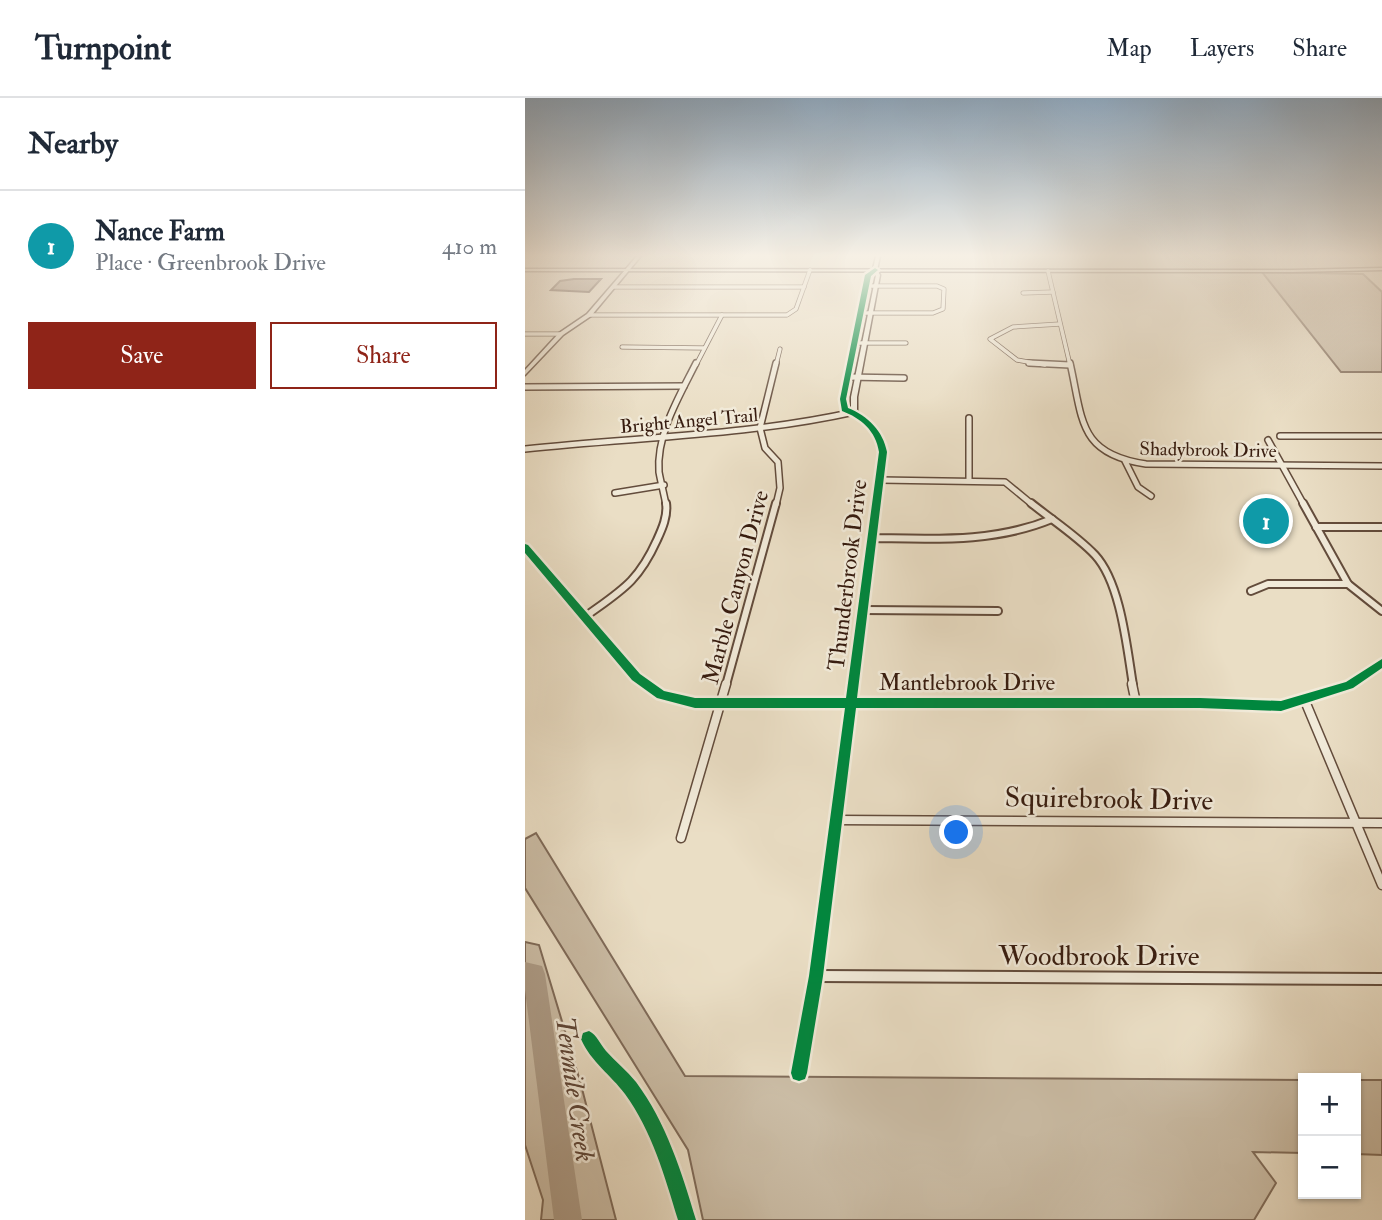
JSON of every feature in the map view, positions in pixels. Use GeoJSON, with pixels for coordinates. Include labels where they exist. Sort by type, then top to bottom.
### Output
{"type":"FeatureCollection","features":[{"type":"Feature","properties":{"kind":"street"},"geometry":{"type":"LineString","coordinates":[[526,371],[561,334],[595,308]]}},
{"type":"Feature","properties":{"kind":"street"},"geometry":{"type":"LineString","coordinates":[[589,315],[787,315],[796,308]]}},
{"type":"Feature","properties":{"kind":"street","name":"Thunderbrook Drive"},"geometry":{"type":"LineString","coordinates":[[799,1073],[816,976],[883,444],[876,432],[855,412],[845,409],[843,398],[861,308]]}},
{"type":"Feature","properties":{"kind":"street"},"geometry":{"type":"LineString","coordinates":[[855,412],[857,379],[871,308]]}},
{"type":"Feature","properties":{"kind":"street"},"geometry":{"type":"LineString","coordinates":[[860,313],[933,313],[943,308]]}},
{"type":"Feature","properties":{"kind":"street","name":"Shadybrook Drive"},"geometry":{"type":"LineString","coordinates":[[1057,308],[1086,432],[1092,443],[1125,461],[1146,464],[1382,466]]}},
{"type":"Feature","properties":{"kind":"street"},"geometry":{"type":"LineString","coordinates":[[586,616],[633,582],[645,567],[663,527],[667,510],[659,470],[664,436],[674,406],[722,315]]}},
{"type":"Feature","properties":{"kind":"street"},"geometry":{"type":"LineString","coordinates":[[1060,324],[1029,323],[990,339],[1017,362],[1039,366],[1070,365]]}},
{"type":"Feature","properties":{"kind":"street"},"geometry":{"type":"LineString","coordinates":[[525,334],[561,334]]}},
{"type":"Feature","properties":{"kind":"street"},"geometry":{"type":"LineString","coordinates":[[855,343],[906,344]]}},
{"type":"Feature","properties":{"kind":"street"},"geometry":{"type":"LineString","coordinates":[[622,347],[704,348]]}},
{"type":"Feature","properties":{"kind":"street"},"geometry":{"type":"LineString","coordinates":[[761,428],[780,349]]}},
{"type":"Feature","properties":{"kind":"street"},"geometry":{"type":"LineString","coordinates":[[847,377],[904,378]]}},
{"type":"Feature","properties":{"kind":"street"},"geometry":{"type":"LineString","coordinates":[[525,387],[684,386]]}},
{"type":"Feature","properties":{"kind":"street","name":"Bright Angel Trail"},"geometry":{"type":"LineString","coordinates":[[525,449],[761,428],[822,420],[855,412]]}},
{"type":"Feature","properties":{"kind":"street"},"geometry":{"type":"LineString","coordinates":[[969,418],[969,479]]}},
{"type":"Feature","properties":{"kind":"street","name":"Marble Canyon Drive"},"geometry":{"type":"LineString","coordinates":[[681,838],[722,703],[780,488],[778,462],[765,448],[761,428]]}},
{"type":"Feature","properties":{"kind":"street"},"geometry":{"type":"LineString","coordinates":[[1280,436],[1382,436]]}},
{"type":"Feature","properties":{"kind":"street"},"geometry":{"type":"LineString","coordinates":[[1268,440],[1348,584],[1382,611]]}},
{"type":"Feature","properties":{"kind":"street"},"geometry":{"type":"LineString","coordinates":[[1125,461],[1138,487],[1151,496]]}},
{"type":"Feature","properties":{"kind":"street"},"geometry":{"type":"LineString","coordinates":[[880,480],[969,479],[1011,484],[1096,556],[1105,568],[1116,606],[1136,703]]}},
{"type":"Feature","properties":{"kind":"street"},"geometry":{"type":"LineString","coordinates":[[615,493],[664,485]]}},
{"type":"Feature","properties":{"kind":"street"},"geometry":{"type":"LineString","coordinates":[[873,538],[998,537],[1028,531],[1052,519]]}},
{"type":"Feature","properties":{"kind":"street"},"geometry":{"type":"LineString","coordinates":[[1317,527],[1382,527]]}},
{"type":"Feature","properties":{"kind":"street","name":"Mantlebrook Drive"},"geometry":{"type":"LineString","coordinates":[[525,547],[636,677],[661,695],[695,703],[1136,703],[1281,706],[1349,685],[1382,663]]}},
{"type":"Feature","properties":{"kind":"street"},"geometry":{"type":"LineString","coordinates":[[1251,591],[1268,584],[1348,584]]}},
{"type":"Feature","properties":{"kind":"street"},"geometry":{"type":"LineString","coordinates":[[863,610],[998,611]]}},
{"type":"Feature","properties":{"kind":"street"},"geometry":{"type":"LineString","coordinates":[[1304,701],[1382,885]]}},
{"type":"Feature","properties":{"kind":"street","name":"Squirebrook Drive"},"geometry":{"type":"LineString","coordinates":[[836,820],[1382,823]]}},
{"type":"Feature","properties":{"kind":"street","name":"Woodbrook Drive"},"geometry":{"type":"LineString","coordinates":[[816,976],[1382,979]]}},
{"type":"Feature","properties":{"kind":"shaded area"},"geometry":{"type":"Polygon","coordinates":[[[1291,308],[1382,308],[1382,372],[1341,372],[1291,308]]]}},
{"type":"Feature","properties":{"kind":"shaded area"},"geometry":{"type":"Polygon","coordinates":[[[536,833],[685,1076],[1298,1080],[1298,1153],[1253,1152],[1276,1183],[1254,1220],[703,1220],[688,1150],[525,888],[525,839],[536,833]]]}},
{"type":"Feature","properties":{"kind":"shaded area"},"geometry":{"type":"Polygon","coordinates":[[[525,942],[539,945],[580,1081],[616,1220],[541,1220],[543,1200],[525,1145],[525,942]]]}},
{"type":"Feature","properties":{"kind":"shaded area"},"geometry":{"type":"Polygon","coordinates":[[[1361,1080],[1382,1080],[1382,1155],[1361,1154],[1361,1080]]]}},
{"type":"Feature","properties":{"kind":"waterway","name":"Tenmile Creek"},"geometry":{"type":"LineString","coordinates":[[525,973],[534,974],[568,1220]]}},
{"type":"Feature","properties":{"kind":"cycle path"},"geometry":{"type":"LineString","coordinates":[[799,1073],[816,976],[883,452],[875,432],[865,420],[845,409],[843,399],[861,308]]}},
{"type":"Feature","properties":{"kind":"cycle path"},"geometry":{"type":"LineString","coordinates":[[525,547],[636,677],[661,695],[695,703],[1200,703],[1281,706],[1349,685],[1382,663]]}},
{"type":"Feature","properties":{"kind":"cycle path"},"geometry":{"type":"LineString","coordinates":[[589,1039],[597,1053],[631,1089],[649,1118],[671,1170],[687,1220]]}},
{"type":"Feature","properties":{"kind":"place","name":"Nance Farm"},"geometry":{"type":"Point","coordinates":[1266,521]}}]}
